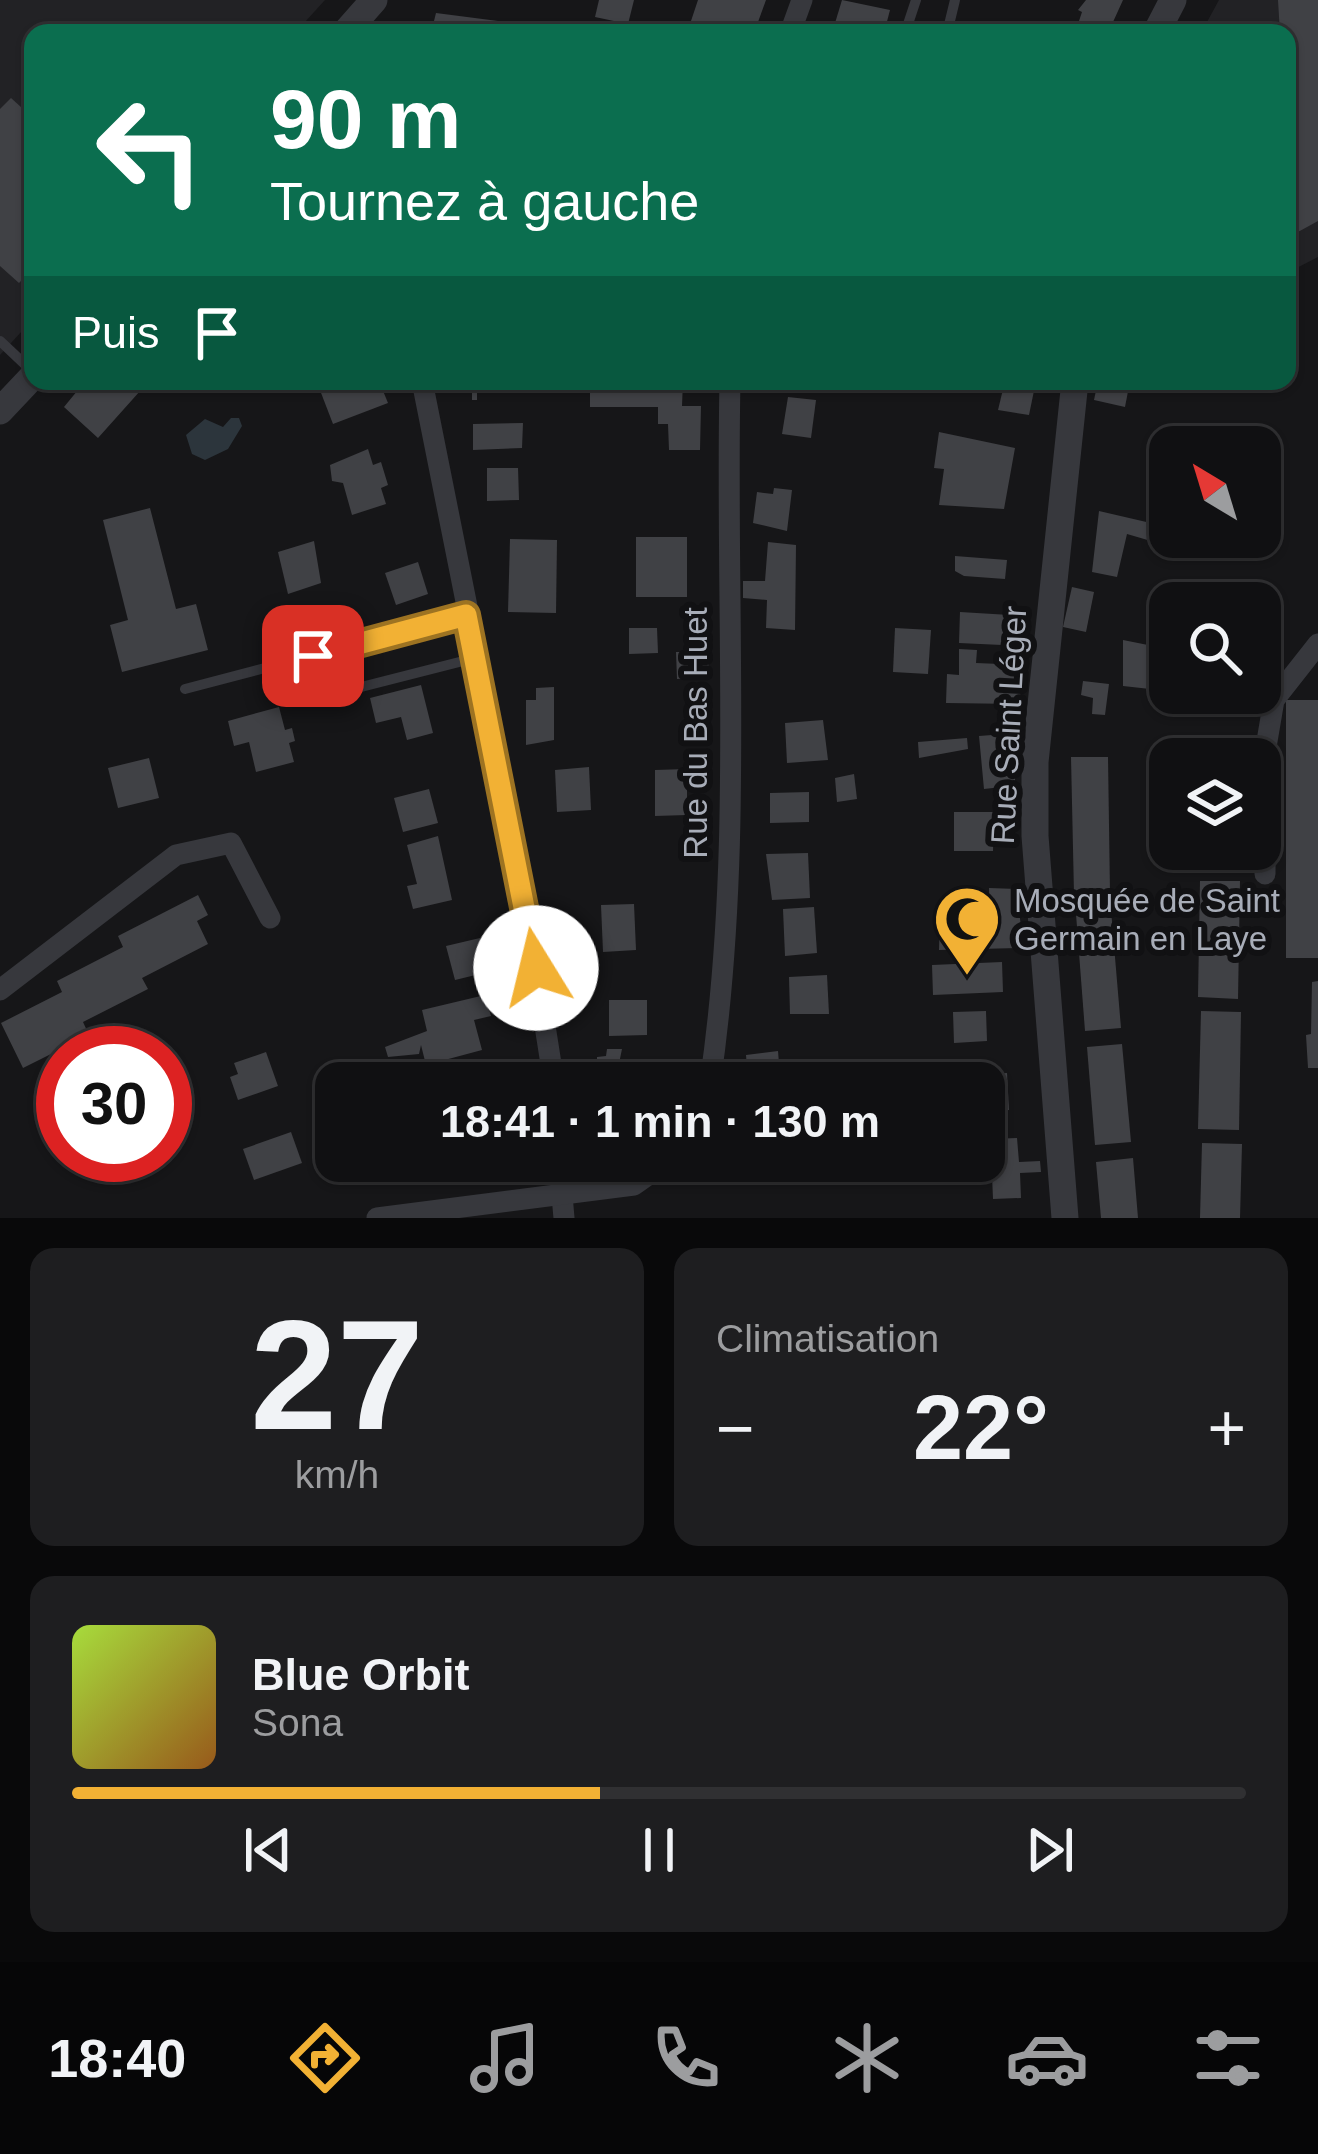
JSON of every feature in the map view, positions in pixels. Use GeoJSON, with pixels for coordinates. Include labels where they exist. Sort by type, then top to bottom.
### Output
{"type":"FeatureCollection","features":[{"type":"Feature","properties":{"kind":"street"},"geometry":{"type":"LineString","coordinates":[[353,24],[374,0]]}},
{"type":"Feature","properties":{"kind":"street"},"geometry":{"type":"LineString","coordinates":[[0,411],[24,384]]}},
{"type":"Feature","properties":{"kind":"street"},"geometry":{"type":"LineString","coordinates":[[424,390],[524,892],[551,1062]]}},
{"type":"Feature","properties":{"kind":"street","name":"Rue du Bas Huet"},"geometry":{"type":"LineString","coordinates":[[712,1062],[730,866],[730,390]]}},
{"type":"Feature","properties":{"kind":"street","name":"Rue Saint Léger"},"geometry":{"type":"LineString","coordinates":[[1065,1218],[1035,836],[1035,763],[1075,390]]}},
{"type":"Feature","properties":{"kind":"street"},"geometry":{"type":"LineString","coordinates":[[1265,874],[1266,747],[1274,700],[1318,644]]}},
{"type":"Feature","properties":{"kind":"street"},"geometry":{"type":"LineString","coordinates":[[0,990],[176,855],[231,843],[270,918]]}},
{"type":"Feature","properties":{"kind":"street"},"geometry":{"type":"LineString","coordinates":[[560,1182],[565,1218]]}},
{"type":"Feature","properties":{"kind":"street"},"geometry":{"type":"LineString","coordinates":[[377,1218],[638,1182]]}},
{"type":"Feature","properties":{"kind":"lane"},"geometry":{"type":"LineString","coordinates":[[0,341],[24,365]]}},
{"type":"Feature","properties":{"kind":"lane"},"geometry":{"type":"LineString","coordinates":[[185,689],[466,615]]}},
{"type":"Feature","properties":{"kind":"lane"},"geometry":{"type":"LineString","coordinates":[[318,698],[475,658]]}},
{"type":"Feature","properties":{"kind":"shaded area"},"geometry":{"type":"Polygon","coordinates":[[[0,0],[325,0],[303,24],[24,24],[24,329],[0,355],[0,0]]]}},
{"type":"Feature","properties":{"kind":"shaded area"},"geometry":{"type":"Polygon","coordinates":[[[1219,0],[1318,0],[1318,257],[1296,268],[1296,24],[1206,24],[1219,0]]]}},
{"type":"Feature","properties":{"kind":"shaded area"},"geometry":{"type":"Polygon","coordinates":[[[231,418],[239,418],[242,426],[228,449],[205,460],[192,454],[186,435],[205,419],[223,427],[231,418]]]}},
{"type":"Feature","properties":{"kind":"building"},"geometry":{"type":"Polygon","coordinates":[[[599,0],[634,0],[628,24],[595,17],[599,0]]]}},
{"type":"Feature","properties":{"kind":"building"},"geometry":{"type":"Polygon","coordinates":[[[698,0],[766,0],[757,24],[690,24],[698,0]]]}},
{"type":"Feature","properties":{"kind":"building"},"geometry":{"type":"Polygon","coordinates":[[[842,0],[890,10],[886,24],[835,24],[842,0]]]}},
{"type":"Feature","properties":{"kind":"building"},"geometry":{"type":"Polygon","coordinates":[[[1086,0],[1123,0],[1112,24],[1078,24],[1082,12],[1078,10],[1086,0]]]}},
{"type":"Feature","properties":{"kind":"building"},"geometry":{"type":"Polygon","coordinates":[[[1278,0],[1318,0],[1318,221],[1296,233],[1296,24],[1279,24],[1278,0]]]}},
{"type":"Feature","properties":{"kind":"building"},"geometry":{"type":"Polygon","coordinates":[[[436,13],[498,21],[497,24],[433,24],[436,13]]]}},
{"type":"Feature","properties":{"kind":"building"},"geometry":{"type":"Polygon","coordinates":[[[11,98],[24,110],[24,278],[19,283],[0,266],[0,109],[11,98]]]}},
{"type":"Feature","properties":{"kind":"building"},"geometry":{"type":"Polygon","coordinates":[[[78,390],[141,390],[98,438],[64,407],[78,390]]]}},
{"type":"Feature","properties":{"kind":"building"},"geometry":{"type":"Polygon","coordinates":[[[320,390],[383,390],[388,403],[333,424],[320,390]]]}},
{"type":"Feature","properties":{"kind":"building"},"geometry":{"type":"Polygon","coordinates":[[[590,390],[683,390],[682,406],[701,406],[700,450],[669,450],[668,424],[658,424],[658,407],[590,407],[590,390]]]}},
{"type":"Feature","properties":{"kind":"building"},"geometry":{"type":"Polygon","coordinates":[[[1003,390],[1034,390],[1029,415],[998,410],[1003,390]]]}},
{"type":"Feature","properties":{"kind":"building"},"geometry":{"type":"Polygon","coordinates":[[[1096,390],[1128,390],[1125,407],[1094,400],[1096,390]]]}},
{"type":"Feature","properties":{"kind":"building"},"geometry":{"type":"Polygon","coordinates":[[[788,397],[816,400],[811,438],[782,434],[788,397]]]}},
{"type":"Feature","properties":{"kind":"building"},"geometry":{"type":"Polygon","coordinates":[[[523,423],[522,448],[473,450],[473,424],[523,423]]]}},
{"type":"Feature","properties":{"kind":"building"},"geometry":{"type":"Polygon","coordinates":[[[939,432],[1015,448],[1004,509],[939,505],[944,469],[934,468],[939,432]]]}},
{"type":"Feature","properties":{"kind":"building"},"geometry":{"type":"Polygon","coordinates":[[[368,449],[373,465],[381,462],[388,485],[381,488],[386,504],[352,515],[343,483],[332,481],[330,465],[368,449]]]}},
{"type":"Feature","properties":{"kind":"building"},"geometry":{"type":"Polygon","coordinates":[[[487,468],[518,468],[519,500],[487,501],[487,468]]]}},
{"type":"Feature","properties":{"kind":"building"},"geometry":{"type":"Polygon","coordinates":[[[774,488],[792,490],[787,531],[753,523],[757,492],[773,494],[774,488]]]}},
{"type":"Feature","properties":{"kind":"building"},"geometry":{"type":"Polygon","coordinates":[[[150,508],[176,609],[196,604],[208,650],[122,672],[110,625],[128,620],[103,520],[150,508]]]}},
{"type":"Feature","properties":{"kind":"building"},"geometry":{"type":"Polygon","coordinates":[[[1099,511],[1149,523],[1149,540],[1127,534],[1117,577],[1092,572],[1099,511]]]}},
{"type":"Feature","properties":{"kind":"building"},"geometry":{"type":"Polygon","coordinates":[[[636,537],[687,537],[687,597],[636,597],[636,537]]]}},
{"type":"Feature","properties":{"kind":"building"},"geometry":{"type":"Polygon","coordinates":[[[510,539],[557,540],[556,613],[508,612],[510,539]]]}},
{"type":"Feature","properties":{"kind":"building"},"geometry":{"type":"Polygon","coordinates":[[[314,541],[321,583],[288,594],[278,552],[314,541]]]}},
{"type":"Feature","properties":{"kind":"building"},"geometry":{"type":"Polygon","coordinates":[[[768,542],[796,545],[795,630],[766,628],[767,600],[743,598],[743,581],[765,581],[768,542]]]}},
{"type":"Feature","properties":{"kind":"building"},"geometry":{"type":"Polygon","coordinates":[[[955,556],[1007,560],[1005,579],[964,576],[955,571],[955,556]]]}},
{"type":"Feature","properties":{"kind":"building"},"geometry":{"type":"Polygon","coordinates":[[[418,562],[428,594],[396,605],[385,573],[418,562]]]}},
{"type":"Feature","properties":{"kind":"building"},"geometry":{"type":"Polygon","coordinates":[[[1072,587],[1094,592],[1086,632],[1063,627],[1072,587]]]}},
{"type":"Feature","properties":{"kind":"building"},"geometry":{"type":"Polygon","coordinates":[[[960,612],[1026,616],[1024,646],[959,643],[960,612]]]}},
{"type":"Feature","properties":{"kind":"building"},"geometry":{"type":"Polygon","coordinates":[[[629,628],[657,628],[658,653],[629,654],[629,628]]]}},
{"type":"Feature","properties":{"kind":"building"},"geometry":{"type":"Polygon","coordinates":[[[895,628],[931,630],[928,674],[893,672],[895,628]]]}},
{"type":"Feature","properties":{"kind":"building"},"geometry":{"type":"Polygon","coordinates":[[[1123,640],[1149,645],[1149,689],[1123,686],[1123,640]]]}},
{"type":"Feature","properties":{"kind":"building"},"geometry":{"type":"Polygon","coordinates":[[[959,649],[977,650],[976,663],[1022,665],[1020,704],[946,703],[947,674],[959,675],[959,649]]]}},
{"type":"Feature","properties":{"kind":"building"},"geometry":{"type":"Polygon","coordinates":[[[676,652],[708,652],[709,677],[677,679],[676,652]]]}},
{"type":"Feature","properties":{"kind":"building"},"geometry":{"type":"Polygon","coordinates":[[[1083,681],[1109,684],[1105,715],[1092,714],[1093,698],[1081,695],[1083,681]]]}},
{"type":"Feature","properties":{"kind":"building"},"geometry":{"type":"Polygon","coordinates":[[[421,685],[433,733],[407,740],[401,717],[376,723],[370,698],[421,685]]]}},
{"type":"Feature","properties":{"kind":"building"},"geometry":{"type":"Polygon","coordinates":[[[554,687],[554,740],[526,745],[526,700],[536,700],[536,688],[554,687]]]}},
{"type":"Feature","properties":{"kind":"building"},"geometry":{"type":"Polygon","coordinates":[[[1286,700],[1318,700],[1318,958],[1286,958],[1286,700]]]}},
{"type":"Feature","properties":{"kind":"building"},"geometry":{"type":"Polygon","coordinates":[[[279,707],[285,730],[292,728],[295,741],[289,743],[294,762],[256,772],[249,742],[234,746],[228,721],[279,707]]]}},
{"type":"Feature","properties":{"kind":"building"},"geometry":{"type":"Polygon","coordinates":[[[823,720],[828,760],[787,763],[785,723],[823,720]]]}},
{"type":"Feature","properties":{"kind":"building"},"geometry":{"type":"Polygon","coordinates":[[[1018,733],[1015,780],[1011,786],[984,789],[979,736],[1018,733]]]}},
{"type":"Feature","properties":{"kind":"building"},"geometry":{"type":"Polygon","coordinates":[[[967,738],[968,749],[919,758],[918,742],[967,738]]]}},
{"type":"Feature","properties":{"kind":"building"},"geometry":{"type":"Polygon","coordinates":[[[1071,757],[1108,757],[1110,893],[1074,894],[1071,757]]]}},
{"type":"Feature","properties":{"kind":"building"},"geometry":{"type":"Polygon","coordinates":[[[149,758],[159,798],[118,808],[108,768],[149,758]]]}},
{"type":"Feature","properties":{"kind":"building"},"geometry":{"type":"Polygon","coordinates":[[[589,767],[591,810],[557,812],[555,770],[589,767]]]}},
{"type":"Feature","properties":{"kind":"building"},"geometry":{"type":"Polygon","coordinates":[[[687,769],[687,815],[655,816],[655,770],[687,769]]]}},
{"type":"Feature","properties":{"kind":"building"},"geometry":{"type":"Polygon","coordinates":[[[854,774],[857,799],[837,802],[835,778],[854,774]]]}},
{"type":"Feature","properties":{"kind":"building"},"geometry":{"type":"Polygon","coordinates":[[[429,789],[438,823],[403,832],[394,798],[429,789]]]}},
{"type":"Feature","properties":{"kind":"building"},"geometry":{"type":"Polygon","coordinates":[[[809,792],[809,822],[770,823],[770,793],[809,792]]]}},
{"type":"Feature","properties":{"kind":"building"},"geometry":{"type":"Polygon","coordinates":[[[954,812],[994,812],[993,851],[954,851],[954,812]]]}},
{"type":"Feature","properties":{"kind":"building"},"geometry":{"type":"Polygon","coordinates":[[[438,836],[452,900],[413,909],[407,886],[417,884],[407,845],[438,836]]]}},
{"type":"Feature","properties":{"kind":"building"},"geometry":{"type":"Polygon","coordinates":[[[808,853],[810,898],[772,900],[766,854],[808,853]]]}},
{"type":"Feature","properties":{"kind":"building"},"geometry":{"type":"Polygon","coordinates":[[[1200,881],[1240,881],[1238,999],[1198,997],[1200,881]]]}},
{"type":"Feature","properties":{"kind":"building"},"geometry":{"type":"Polygon","coordinates":[[[989,888],[1017,889],[1023,948],[939,950],[940,917],[952,917],[952,930],[990,930],[989,888]]]}},
{"type":"Feature","properties":{"kind":"building"},"geometry":{"type":"Polygon","coordinates":[[[198,895],[208,915],[197,921],[208,944],[142,978],[148,989],[83,1022],[85,1026],[36,1026],[36,1062],[23,1068],[1,1023],[62,992],[57,981],[123,947],[118,936],[198,895]]]}},
{"type":"Feature","properties":{"kind":"building"},"geometry":{"type":"Polygon","coordinates":[[[634,904],[636,950],[603,952],[601,905],[634,904]]]}},
{"type":"Feature","properties":{"kind":"building"},"geometry":{"type":"Polygon","coordinates":[[[814,907],[817,953],[785,956],[783,909],[814,907]]]}},
{"type":"Feature","properties":{"kind":"building"},"geometry":{"type":"Polygon","coordinates":[[[1111,910],[1121,1028],[1085,1031],[1076,914],[1111,910]]]}},
{"type":"Feature","properties":{"kind":"building"},"geometry":{"type":"Polygon","coordinates":[[[480,938],[488,972],[455,980],[446,946],[480,938]]]}},
{"type":"Feature","properties":{"kind":"building","name":"Mosquée de Saint Germain en Laye"},"geometry":{"type":"Polygon","coordinates":[[[1002,962],[1003,992],[933,995],[932,965],[1002,962]]]}},
{"type":"Feature","properties":{"kind":"building"},"geometry":{"type":"Polygon","coordinates":[[[827,975],[829,1014],[790,1014],[789,977],[827,975]]]}},
{"type":"Feature","properties":{"kind":"building"},"geometry":{"type":"Polygon","coordinates":[[[1318,981],[1318,1068],[1308,1068],[1312,982],[1318,981]]]}},
{"type":"Feature","properties":{"kind":"building"},"geometry":{"type":"Polygon","coordinates":[[[485,995],[491,1016],[474,1020],[482,1050],[425,1062],[421,1045],[419,1054],[388,1057],[385,1047],[427,1031],[422,1010],[485,995]]]}},
{"type":"Feature","properties":{"kind":"building"},"geometry":{"type":"Polygon","coordinates":[[[609,1000],[647,1000],[647,1035],[609,1036],[609,1000]]]}},
{"type":"Feature","properties":{"kind":"building"},"geometry":{"type":"Polygon","coordinates":[[[986,1011],[987,1041],[954,1043],[953,1012],[986,1011]]]}},
{"type":"Feature","properties":{"kind":"building"},"geometry":{"type":"Polygon","coordinates":[[[1201,1011],[1241,1012],[1239,1130],[1198,1129],[1201,1011]]]}},
{"type":"Feature","properties":{"kind":"building"},"geometry":{"type":"Polygon","coordinates":[[[1122,1044],[1131,1142],[1095,1145],[1087,1047],[1122,1044]]]}},
{"type":"Feature","properties":{"kind":"building"},"geometry":{"type":"Polygon","coordinates":[[[607,1049],[622,1049],[619,1062],[597,1062],[597,1057],[606,1056],[607,1049]]]}},
{"type":"Feature","properties":{"kind":"building"},"geometry":{"type":"Polygon","coordinates":[[[778,1051],[779,1062],[747,1062],[746,1055],[778,1051]]]}},
{"type":"Feature","properties":{"kind":"building"},"geometry":{"type":"Polygon","coordinates":[[[266,1052],[278,1086],[238,1100],[230,1077],[238,1074],[234,1063],[266,1052]]]}},
{"type":"Feature","properties":{"kind":"building"},"geometry":{"type":"Polygon","coordinates":[[[1005,1073],[1009,1110],[1005,1110],[1005,1073]]]}},
{"type":"Feature","properties":{"kind":"building"},"geometry":{"type":"Polygon","coordinates":[[[291,1132],[302,1163],[254,1180],[243,1149],[291,1132]]]}},
{"type":"Feature","properties":{"kind":"building"},"geometry":{"type":"Polygon","coordinates":[[[1005,1138],[1017,1138],[1019,1162],[1040,1161],[1041,1172],[1020,1173],[1021,1198],[993,1199],[992,1182],[1005,1182],[1005,1138]]]}},
{"type":"Feature","properties":{"kind":"building"},"geometry":{"type":"Polygon","coordinates":[[[1202,1143],[1242,1144],[1240,1218],[1200,1218],[1202,1143]]]}},
{"type":"Feature","properties":{"kind":"building"},"geometry":{"type":"Polygon","coordinates":[[[1133,1158],[1138,1218],[1101,1218],[1096,1162],[1133,1158]]]}},
{"type":"Feature","properties":{"kind":"place","name":"Mosquée de Saint Germain en Laye"},"geometry":{"type":"Point","coordinates":[967,978]}},
{"type":"Feature","properties":{"kind":"route"},"geometry":{"type":"LineString","coordinates":[[313,656],[466,615],[536,968]]}}]}
